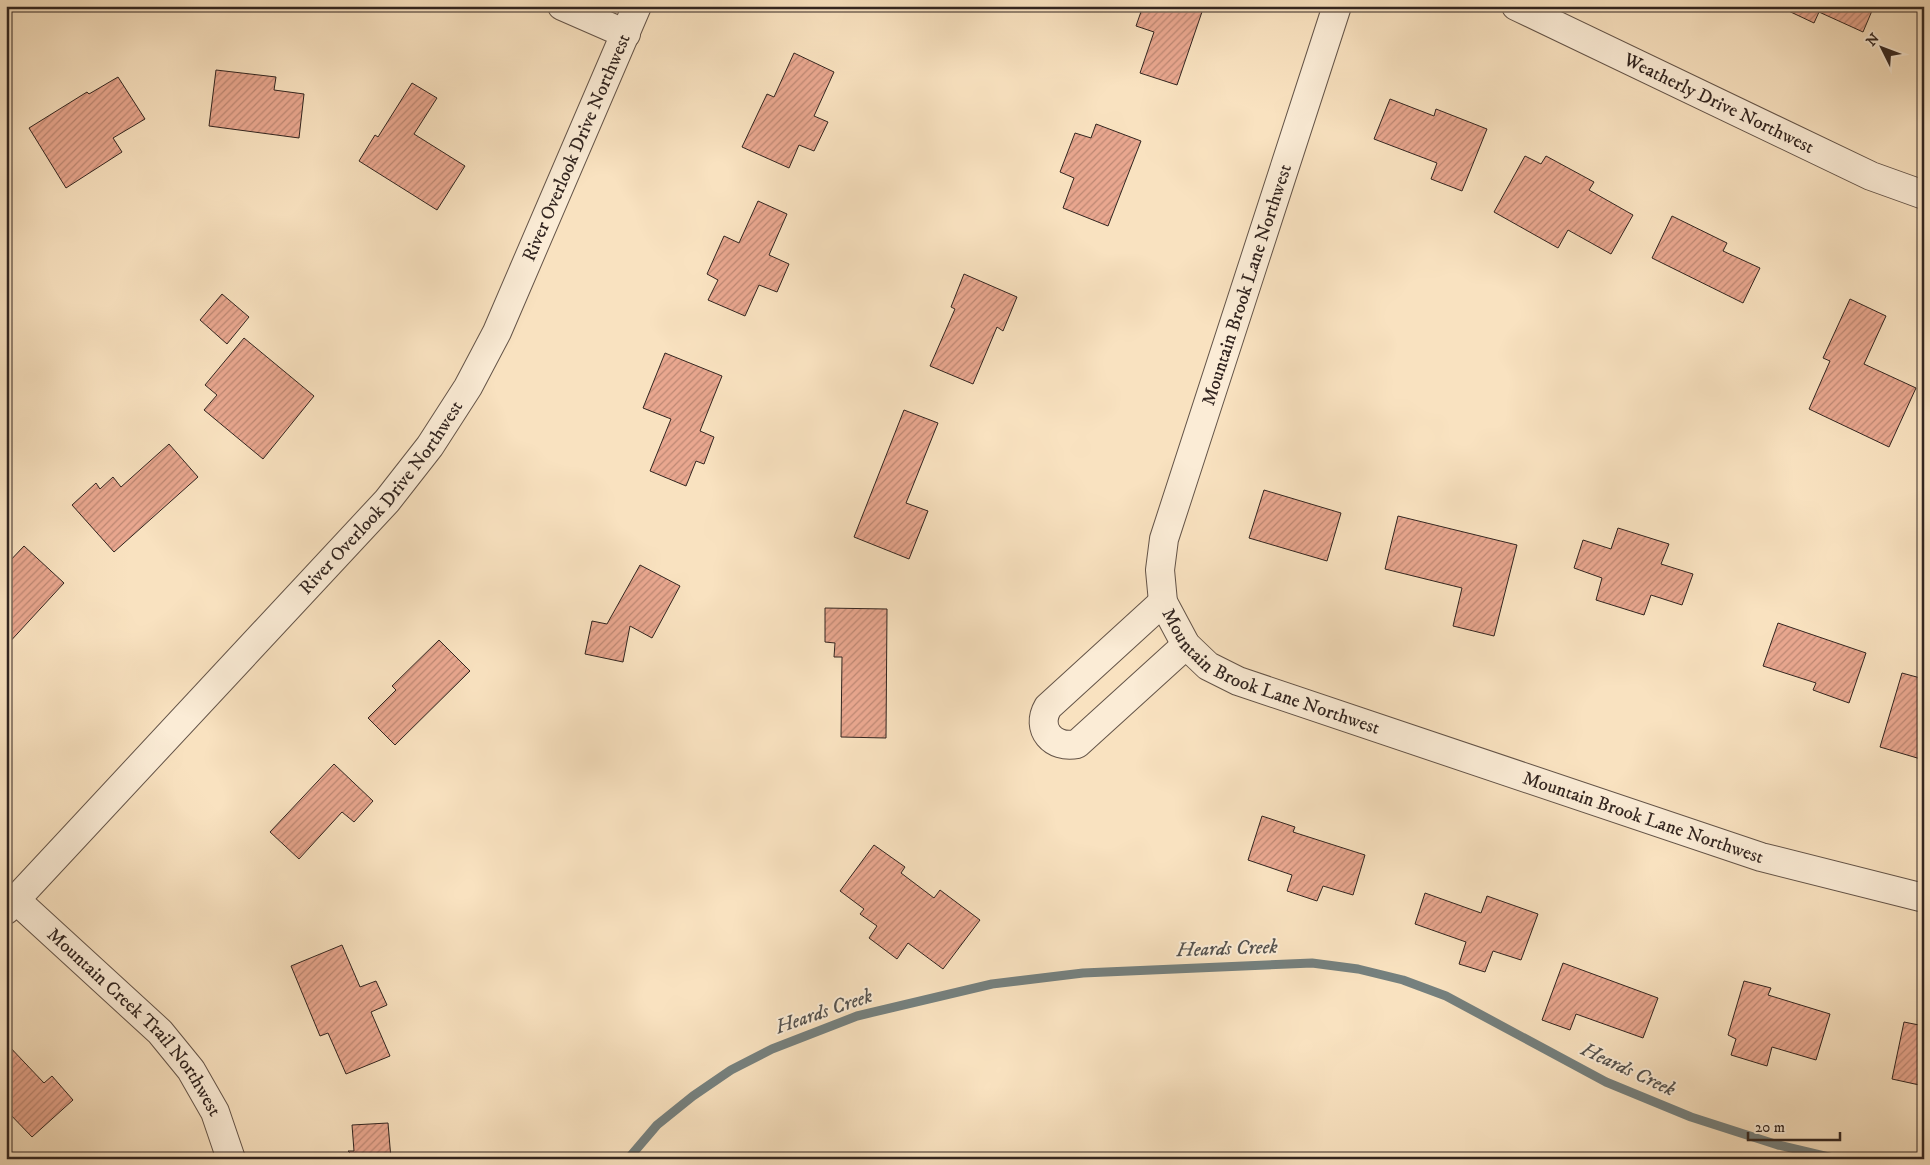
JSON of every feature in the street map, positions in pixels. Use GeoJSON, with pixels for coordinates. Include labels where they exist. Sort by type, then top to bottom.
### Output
{"type":"FeatureCollection","features":[{"type":"Feature","properties":{"kind":"street"},"geometry":{"type":"LineString","coordinates":[[562,6],[626,34]]}},
{"type":"Feature","properties":{"kind":"street","name":"River Overlook Drive Northwest"},"geometry":{"type":"LineString","coordinates":[[11,905],[387,501],[430,446],[468,387],[497,332],[637,6]]}},
{"type":"Feature","properties":{"kind":"street","name":"Mountain Brook Lane Northwest"},"geometry":{"type":"LineString","coordinates":[[1337,6],[1164,539],[1160,570],[1163,602],[1186,645],[1208,666],[1238,681],[1761,857],[1924,898]]}},
{"type":"Feature","properties":{"kind":"street","name":"Weatherly Drive Northwest"},"geometry":{"type":"LineString","coordinates":[[1516,6],[1871,176],[1924,195]]}},
{"type":"Feature","properties":{"kind":"street"},"geometry":{"type":"LineString","coordinates":[[1163,602],[1048,707],[1043,715],[1044,729],[1056,743],[1067,746],[1077,744],[1186,645]]}},
{"type":"Feature","properties":{"kind":"street","name":"Mountain Creek Trail Northwest"},"geometry":{"type":"LineString","coordinates":[[11,905],[160,1032],[191,1070],[216,1112],[231,1159]]}},
{"type":"Feature","properties":{"kind":"building"},"geometry":{"type":"Polygon","coordinates":[[[1143,6],[1204,6],[1177,85],[1140,73],[1154,32],[1136,26],[1143,6]]]}},
{"type":"Feature","properties":{"kind":"building"},"geometry":{"type":"Polygon","coordinates":[[[1778,6],[1874,6],[1863,32],[1819,12],[1814,23],[1778,6]]]}},
{"type":"Feature","properties":{"kind":"building"},"geometry":{"type":"Polygon","coordinates":[[[794,53],[834,72],[814,116],[828,122],[814,151],[799,145],[789,168],[742,147],[767,94],[774,97],[794,53]]]}},
{"type":"Feature","properties":{"kind":"building"},"geometry":{"type":"Polygon","coordinates":[[[216,70],[276,77],[274,90],[304,94],[299,138],[209,126],[216,70]]]}},
{"type":"Feature","properties":{"kind":"building"},"geometry":{"type":"Polygon","coordinates":[[[118,77],[145,119],[113,138],[122,152],[66,188],[29,128],[87,92],[89,94],[118,77]]]}},
{"type":"Feature","properties":{"kind":"building"},"geometry":{"type":"Polygon","coordinates":[[[412,83],[437,98],[414,134],[465,166],[437,210],[359,161],[375,135],[378,137],[412,83]]]}},
{"type":"Feature","properties":{"kind":"building"},"geometry":{"type":"Polygon","coordinates":[[[1390,99],[1434,116],[1436,109],[1487,129],[1462,191],[1431,179],[1437,163],[1374,139],[1390,99]]]}},
{"type":"Feature","properties":{"kind":"building"},"geometry":{"type":"Polygon","coordinates":[[[1096,124],[1141,141],[1108,226],[1063,208],[1074,178],[1060,172],[1075,133],[1091,138],[1096,124]]]}},
{"type":"Feature","properties":{"kind":"building"},"geometry":{"type":"Polygon","coordinates":[[[1525,156],[1541,164],[1546,156],[1594,182],[1589,190],[1633,215],[1611,254],[1568,230],[1558,248],[1494,212],[1525,156]]]}},
{"type":"Feature","properties":{"kind":"building"},"geometry":{"type":"Polygon","coordinates":[[[758,201],[787,214],[769,255],[789,264],[777,292],[759,285],[745,316],[708,300],[718,280],[707,274],[724,236],[739,243],[758,201]]]}},
{"type":"Feature","properties":{"kind":"building"},"geometry":{"type":"Polygon","coordinates":[[[1672,216],[1727,243],[1723,251],[1760,268],[1743,303],[1652,258],[1672,216]]]}},
{"type":"Feature","properties":{"kind":"building"},"geometry":{"type":"Polygon","coordinates":[[[964,274],[1017,297],[1003,331],[997,327],[973,384],[930,366],[955,309],[951,307],[964,274]]]}},
{"type":"Feature","properties":{"kind":"building"},"geometry":{"type":"Polygon","coordinates":[[[222,294],[249,317],[227,344],[200,320],[222,294]]]}},
{"type":"Feature","properties":{"kind":"building"},"geometry":{"type":"Polygon","coordinates":[[[1850,299],[1886,316],[1864,364],[1916,388],[1889,447],[1809,409],[1830,361],[1823,358],[1850,299]]]}},
{"type":"Feature","properties":{"kind":"building"},"geometry":{"type":"Polygon","coordinates":[[[244,338],[314,396],[263,459],[204,410],[217,395],[205,385],[244,338]]]}},
{"type":"Feature","properties":{"kind":"building"},"geometry":{"type":"Polygon","coordinates":[[[665,353],[722,376],[700,431],[714,437],[704,464],[696,461],[686,486],[650,471],[671,419],[643,408],[665,353]]]}},
{"type":"Feature","properties":{"kind":"building"},"geometry":{"type":"Polygon","coordinates":[[[904,410],[938,423],[906,503],[928,511],[909,559],[854,537],[904,410]]]}},
{"type":"Feature","properties":{"kind":"building"},"geometry":{"type":"Polygon","coordinates":[[[169,444],[198,477],[114,552],[72,505],[96,483],[100,489],[113,477],[121,487],[169,444]]]}},
{"type":"Feature","properties":{"kind":"building"},"geometry":{"type":"Polygon","coordinates":[[[1264,490],[1341,513],[1327,561],[1249,538],[1264,490]]]}},
{"type":"Feature","properties":{"kind":"building"},"geometry":{"type":"Polygon","coordinates":[[[1398,516],[1517,545],[1494,636],[1453,626],[1462,588],[1385,569],[1398,516]]]}},
{"type":"Feature","properties":{"kind":"building"},"geometry":{"type":"Polygon","coordinates":[[[1618,528],[1669,544],[1661,564],[1693,574],[1682,605],[1651,595],[1644,615],[1596,600],[1602,578],[1574,568],[1583,540],[1611,549],[1618,528]]]}},
{"type":"Feature","properties":{"kind":"building"},"geometry":{"type":"Polygon","coordinates":[[[24,546],[64,583],[6,646],[6,565],[24,546]]]}},
{"type":"Feature","properties":{"kind":"building"},"geometry":{"type":"Polygon","coordinates":[[[640,565],[680,586],[652,638],[630,626],[623,662],[585,654],[592,621],[607,624],[640,565]]]}},
{"type":"Feature","properties":{"kind":"building"},"geometry":{"type":"Polygon","coordinates":[[[825,608],[887,609],[886,738],[841,737],[842,657],[834,657],[835,643],[825,642],[825,608]]]}},
{"type":"Feature","properties":{"kind":"building"},"geometry":{"type":"Polygon","coordinates":[[[1778,623],[1866,653],[1849,703],[1813,690],[1816,683],[1763,666],[1778,623]]]}},
{"type":"Feature","properties":{"kind":"building"},"geometry":{"type":"Polygon","coordinates":[[[439,640],[470,671],[395,745],[368,718],[396,690],[392,686],[439,640]]]}},
{"type":"Feature","properties":{"kind":"building"},"geometry":{"type":"Polygon","coordinates":[[[1902,673],[1924,679],[1924,760],[1880,747],[1902,673]]]}},
{"type":"Feature","properties":{"kind":"building"},"geometry":{"type":"Polygon","coordinates":[[[334,764],[373,801],[354,822],[342,812],[299,859],[270,832],[334,764]]]}},
{"type":"Feature","properties":{"kind":"building"},"geometry":{"type":"Polygon","coordinates":[[[1262,816],[1295,827],[1293,832],[1365,855],[1353,895],[1323,886],[1317,901],[1287,891],[1292,875],[1248,860],[1262,816]]]}},
{"type":"Feature","properties":{"kind":"building"},"geometry":{"type":"Polygon","coordinates":[[[874,845],[905,867],[901,873],[934,898],[940,890],[980,920],[943,969],[908,943],[897,959],[869,938],[877,926],[860,914],[864,909],[840,891],[874,845]]]}},
{"type":"Feature","properties":{"kind":"building"},"geometry":{"type":"Polygon","coordinates":[[[1425,893],[1481,913],[1487,896],[1538,914],[1521,960],[1493,951],[1485,972],[1459,964],[1466,942],[1415,924],[1425,893]]]}},
{"type":"Feature","properties":{"kind":"building"},"geometry":{"type":"Polygon","coordinates":[[[342,945],[360,987],[376,981],[387,1005],[371,1012],[390,1056],[346,1074],[328,1033],[320,1036],[291,966],[342,945]]]}},
{"type":"Feature","properties":{"kind":"building"},"geometry":{"type":"Polygon","coordinates":[[[1563,963],[1658,998],[1643,1038],[1576,1014],[1570,1030],[1542,1020],[1563,963]]]}},
{"type":"Feature","properties":{"kind":"building"},"geometry":{"type":"Polygon","coordinates":[[[1744,981],[1771,988],[1768,995],[1830,1014],[1816,1060],[1772,1047],[1767,1066],[1731,1055],[1736,1039],[1728,1035],[1744,981]]]}},
{"type":"Feature","properties":{"kind":"building"},"geometry":{"type":"Polygon","coordinates":[[[1904,1022],[1924,1026],[1924,1086],[1892,1079],[1904,1022]]]}},
{"type":"Feature","properties":{"kind":"building"},"geometry":{"type":"Polygon","coordinates":[[[6,1043],[44,1083],[52,1076],[73,1100],[32,1137],[6,1110],[6,1043]]]}},
{"type":"Feature","properties":{"kind":"building"},"geometry":{"type":"Polygon","coordinates":[[[388,1123],[391,1159],[356,1159],[348,1151],[354,1151],[352,1125],[388,1123]]]}},
{"type":"Feature","properties":{"kind":"waterway","name":"Heards Creek"},"geometry":{"type":"LineString","coordinates":[[628,1159],[657,1125],[693,1096],[731,1070],[772,1049],[857,1016],[992,984],[1083,973],[1312,963],[1358,969],[1403,980],[1446,996],[1606,1082],[1691,1117],[1778,1145],[1837,1159]]}}]}
